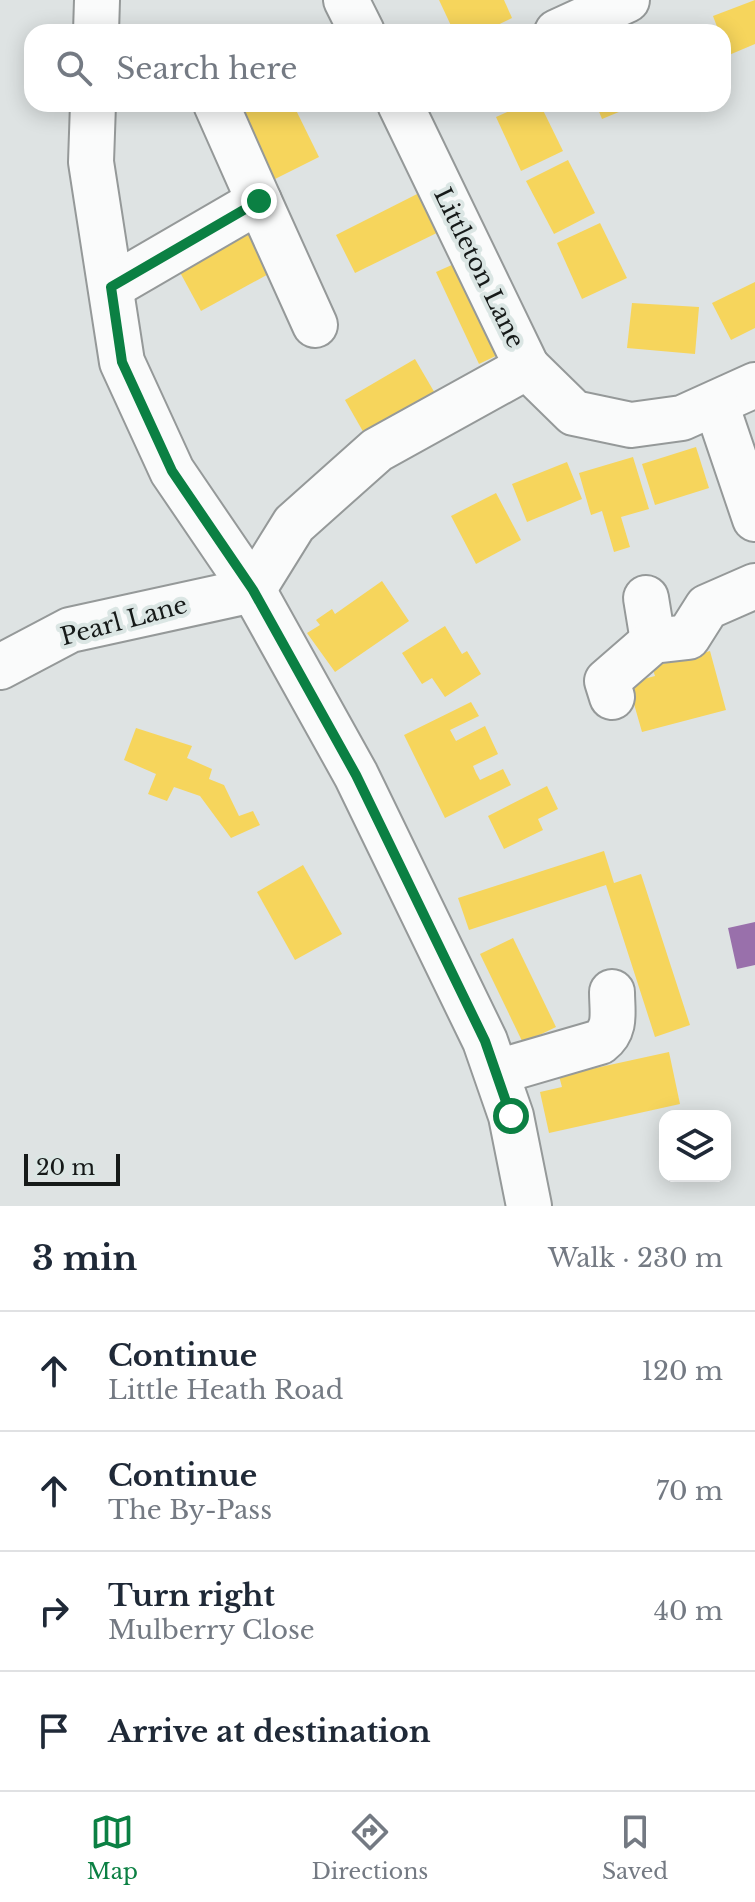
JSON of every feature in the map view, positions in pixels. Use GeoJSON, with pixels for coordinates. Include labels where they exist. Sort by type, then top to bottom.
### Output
{"type":"FeatureCollection","features":[{"type":"Feature","properties":{"kind":"street"},"geometry":{"type":"LineString","coordinates":[[96,24],[97,0]]}},
{"type":"Feature","properties":{"kind":"street"},"geometry":{"type":"LineString","coordinates":[[346,0],[358,24]]}},
{"type":"Feature","properties":{"kind":"street"},"geometry":{"type":"LineString","coordinates":[[574,24],[627,0]]}},
{"type":"Feature","properties":{"kind":"street"},"geometry":{"type":"LineString","coordinates":[[93,112],[91,162],[122,362],[166,457],[253,590],[356,775],[497,1072],[511,1116],[529,1206]]}},
{"type":"Feature","properties":{"kind":"street"},"geometry":{"type":"LineString","coordinates":[[220,112],[315,325]]}},
{"type":"Feature","properties":{"kind":"street","name":"Littleton Lane"},"geometry":{"type":"LineString","coordinates":[[253,590],[294,524],[377,450],[527,367],[406,112]]}},
{"type":"Feature","properties":{"kind":"street"},"geometry":{"type":"LineString","coordinates":[[111,287],[259,201]]}},
{"type":"Feature","properties":{"kind":"street"},"geometry":{"type":"LineString","coordinates":[[527,367],[574,413],[631,425],[682,418],[755,385]]}},
{"type":"Feature","properties":{"kind":"street"},"geometry":{"type":"LineString","coordinates":[[716,404],[755,519]]}},
{"type":"Feature","properties":{"kind":"street"},"geometry":{"type":"LineString","coordinates":[[612,697],[607,681],[653,641],[688,637],[707,607],[755,586]]}},
{"type":"Feature","properties":{"kind":"street","name":"Pearl Lane"},"geometry":{"type":"LineString","coordinates":[[0,667],[70,630],[253,590]]}},
{"type":"Feature","properties":{"kind":"street"},"geometry":{"type":"LineString","coordinates":[[646,598],[653,641]]}},
{"type":"Feature","properties":{"kind":"street"},"geometry":{"type":"LineString","coordinates":[[497,1072],[600,1042],[613,1024],[612,992]]}},
{"type":"Feature","properties":{"kind":"building: Homes"},"geometry":{"type":"Polygon","coordinates":[[[439,0],[504,0],[512,18],[500,24],[450,24],[439,0]]]}},
{"type":"Feature","properties":{"kind":"building: Homes"},"geometry":{"type":"Polygon","coordinates":[[[755,0],[755,44],[731,54],[731,24],[716,24],[713,16],[755,0]]]}},
{"type":"Feature","properties":{"kind":"building: Homes"},"geometry":{"type":"Polygon","coordinates":[[[239,112],[297,112],[319,157],[271,181],[239,112]]]}},
{"type":"Feature","properties":{"kind":"building: Homes"},"geometry":{"type":"Polygon","coordinates":[[[507,112],[544,112],[563,151],[521,171],[496,117],[507,112]]]}},
{"type":"Feature","properties":{"kind":"building: Homes"},"geometry":{"type":"Polygon","coordinates":[[[599,112],[619,112],[602,119],[599,112]]]}},
{"type":"Feature","properties":{"kind":"building: Homes"},"geometry":{"type":"Polygon","coordinates":[[[568,160],[595,213],[554,234],[526,181],[568,160]]]}},
{"type":"Feature","properties":{"kind":"building: Homes"},"geometry":{"type":"Polygon","coordinates":[[[429,188],[449,227],[355,273],[336,235],[429,188]]]}},
{"type":"Feature","properties":{"kind":"building: Homes"},"geometry":{"type":"Polygon","coordinates":[[[600,223],[627,278],[582,299],[557,243],[600,223]]]}},
{"type":"Feature","properties":{"kind":"building: Homes"},"geometry":{"type":"Polygon","coordinates":[[[246,224],[274,271],[201,311],[176,265],[246,224]]]}},
{"type":"Feature","properties":{"kind":"building: Homes"},"geometry":{"type":"Polygon","coordinates":[[[463,260],[506,351],[479,364],[436,272],[463,260]]]}},
{"type":"Feature","properties":{"kind":"building: Homes"},"geometry":{"type":"Polygon","coordinates":[[[755,282],[755,328],[731,340],[712,303],[755,282]]]}},
{"type":"Feature","properties":{"kind":"building: Homes"},"geometry":{"type":"Polygon","coordinates":[[[632,303],[699,307],[695,354],[627,348],[632,303]]]}},
{"type":"Feature","properties":{"kind":"building: Homes"},"geometry":{"type":"Polygon","coordinates":[[[415,359],[436,395],[365,435],[345,400],[415,359]]]}},
{"type":"Feature","properties":{"kind":"building: Homes"},"geometry":{"type":"Polygon","coordinates":[[[696,447],[709,488],[655,505],[642,464],[696,447]]]}},
{"type":"Feature","properties":{"kind":"building: Homes"},"geometry":{"type":"Polygon","coordinates":[[[633,457],[649,509],[621,517],[630,547],[614,552],[602,511],[591,515],[579,473],[633,457]]]}},
{"type":"Feature","properties":{"kind":"building: Homes"},"geometry":{"type":"Polygon","coordinates":[[[567,462],[582,499],[527,522],[512,484],[567,462]]]}},
{"type":"Feature","properties":{"kind":"building: Homes"},"geometry":{"type":"Polygon","coordinates":[[[496,493],[521,540],[476,564],[451,516],[496,493]]]}},
{"type":"Feature","properties":{"kind":"building: Homes"},"geometry":{"type":"Polygon","coordinates":[[[382,581],[409,621],[335,672],[307,633],[320,625],[316,620],[332,609],[335,614],[382,581]]]}},
{"type":"Feature","properties":{"kind":"building: Homes"},"geometry":{"type":"Polygon","coordinates":[[[445,626],[462,654],[467,651],[481,674],[445,697],[432,678],[422,684],[402,653],[445,626]]]}},
{"type":"Feature","properties":{"kind":"building: Homes"},"geometry":{"type":"Polygon","coordinates":[[[710,651],[726,710],[642,732],[628,683],[655,676],[652,667],[710,651]]]}},
{"type":"Feature","properties":{"kind":"building: Homes"},"geometry":{"type":"Polygon","coordinates":[[[471,702],[479,716],[450,730],[456,741],[485,726],[498,754],[473,766],[476,773],[480,780],[503,769],[511,785],[445,818],[404,735],[471,702]]]}},
{"type":"Feature","properties":{"kind":"building: Homes"},"geometry":{"type":"Polygon","coordinates":[[[136,728],[192,746],[187,758],[212,769],[209,779],[224,785],[239,816],[253,811],[260,825],[231,838],[200,796],[174,787],[167,801],[148,794],[156,774],[124,760],[136,728]]]}},
{"type":"Feature","properties":{"kind":"building: Homes"},"geometry":{"type":"Polygon","coordinates":[[[547,786],[558,809],[538,819],[543,830],[504,849],[488,816],[547,786]]]}},
{"type":"Feature","properties":{"kind":"building: Homes"},"geometry":{"type":"Polygon","coordinates":[[[604,851],[614,883],[641,874],[690,1025],[655,1037],[606,885],[469,930],[458,898],[604,851]]]}},
{"type":"Feature","properties":{"kind":"building: Homes"},"geometry":{"type":"Polygon","coordinates":[[[303,865],[342,934],[295,960],[257,892],[303,865]]]}},
{"type":"Feature","properties":{"kind":"building: Homes"},"geometry":{"type":"Polygon","coordinates":[[[513,938],[556,1027],[523,1043],[480,954],[513,938]]]}},
{"type":"Feature","properties":{"kind":"building: Homes"},"geometry":{"type":"Polygon","coordinates":[[[669,1052],[680,1104],[549,1133],[540,1092],[562,1087],[559,1076],[669,1052]]]}},
{"type":"Feature","properties":{"kind":"building: Offices"},"geometry":{"type":"Polygon","coordinates":[[[755,922],[755,965],[737,969],[728,928],[755,922]]]}},
{"type":"Feature","properties":{"kind":"route"},"geometry":{"type":"LineString","coordinates":[[259,201],[111,287],[122,362],[172,471],[253,590],[356,775],[485,1041],[511,1116]]}}]}
